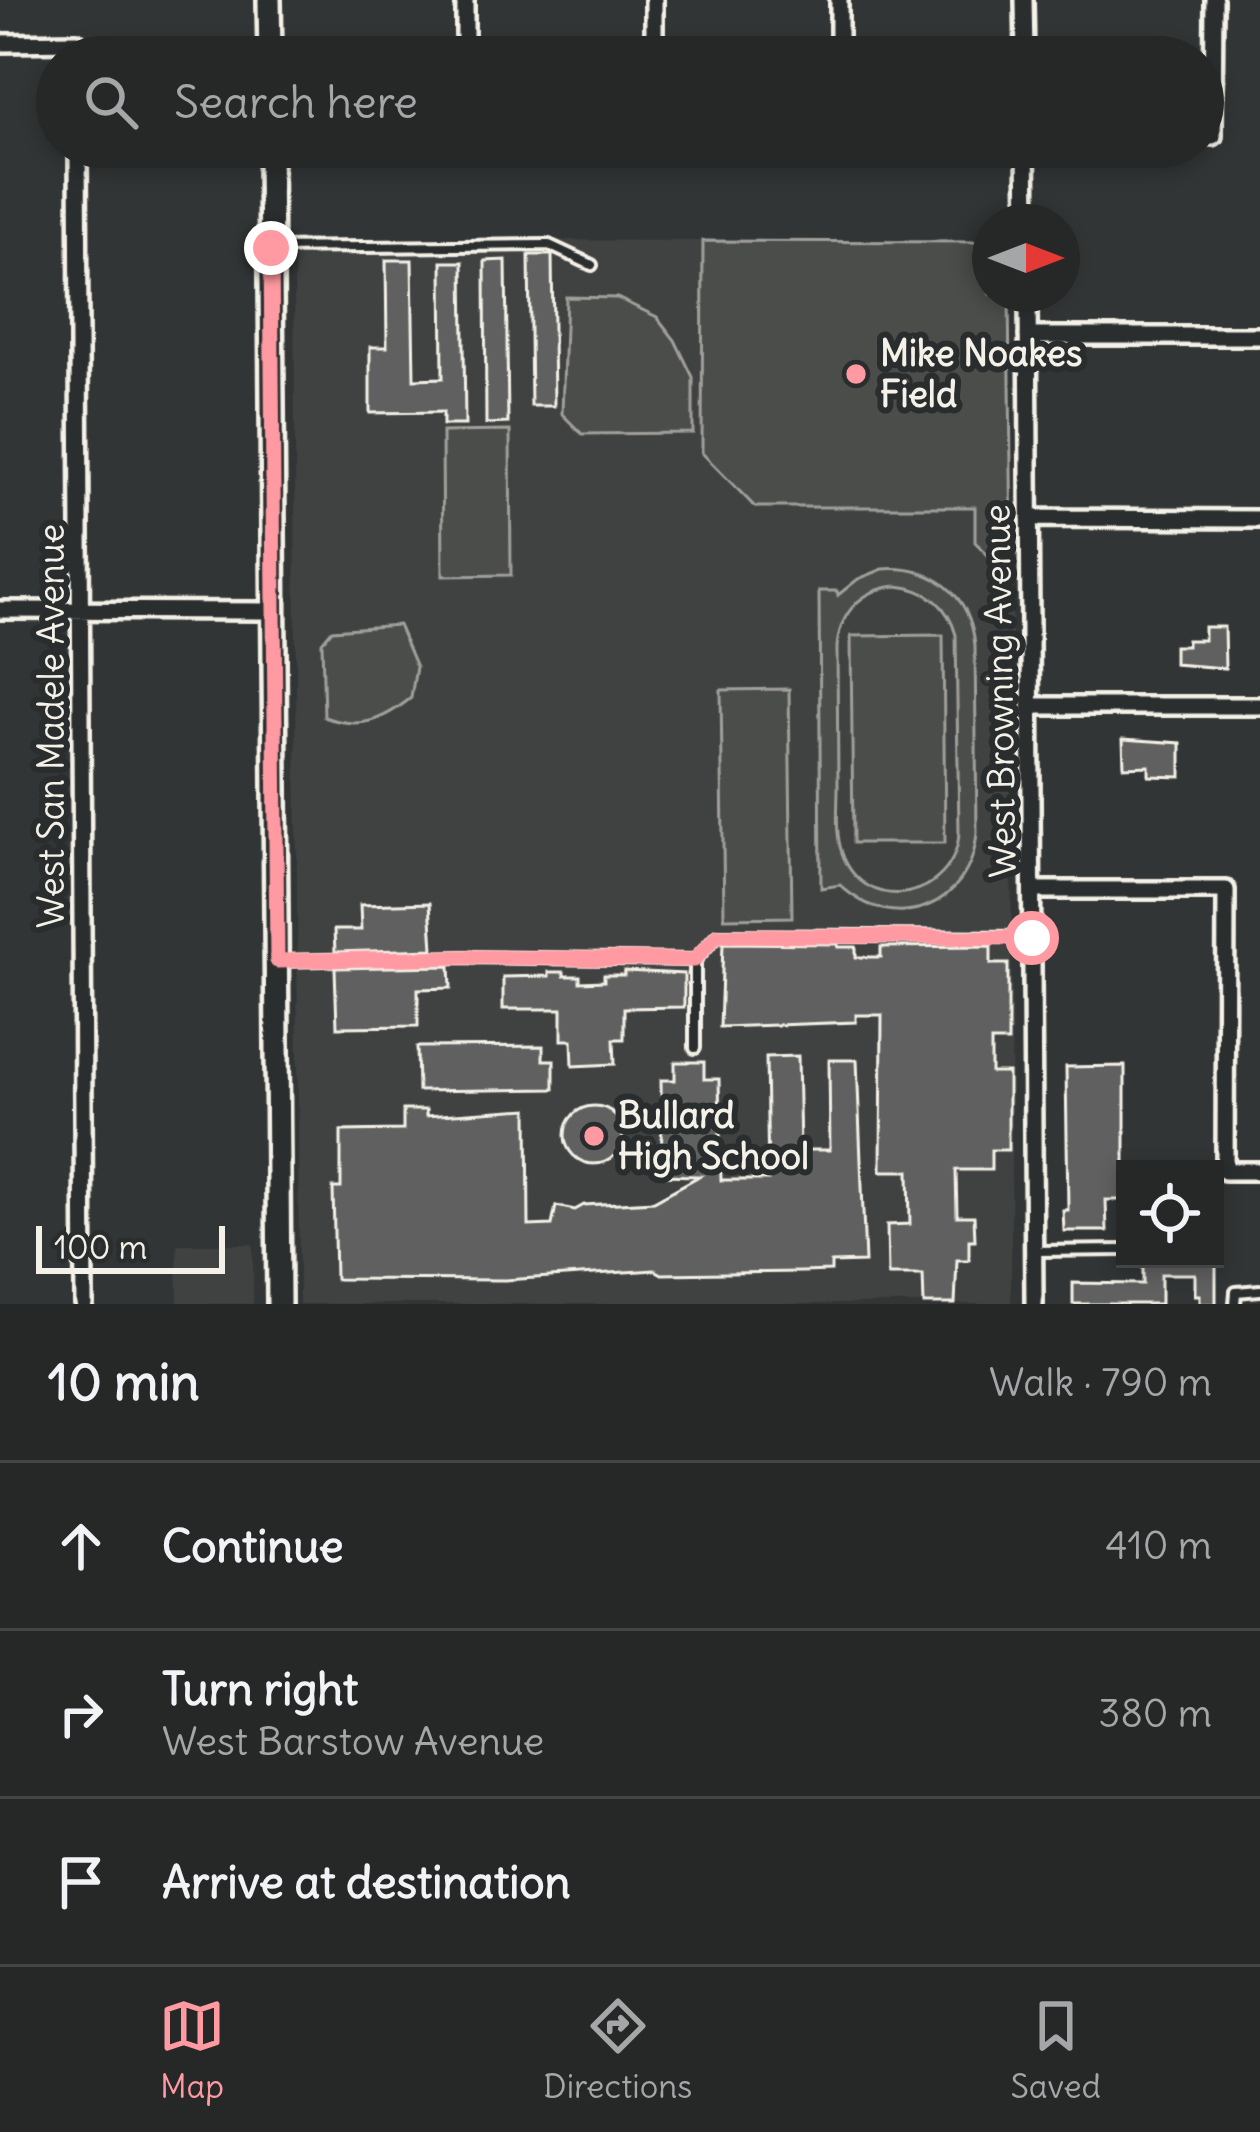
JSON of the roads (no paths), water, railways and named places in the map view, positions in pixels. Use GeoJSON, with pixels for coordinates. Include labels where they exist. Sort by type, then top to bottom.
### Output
{"type":"FeatureCollection","features":[{"type":"Feature","properties":{"kind":"street"},"geometry":{"type":"LineString","coordinates":[[269,0],[270,36]]}},
{"type":"Feature","properties":{"kind":"street"},"geometry":{"type":"LineString","coordinates":[[465,0],[465,36]]}},
{"type":"Feature","properties":{"kind":"street"},"geometry":{"type":"LineString","coordinates":[[654,0],[654,36]]}},
{"type":"Feature","properties":{"kind":"street"},"geometry":{"type":"LineString","coordinates":[[839,0],[839,36]]}},
{"type":"Feature","properties":{"kind":"street"},"geometry":{"type":"LineString","coordinates":[[1024,0],[1025,36]]}},
{"type":"Feature","properties":{"kind":"street"},"geometry":{"type":"LineString","coordinates":[[1214,0],[1214,36]]}},
{"type":"Feature","properties":{"kind":"street"},"geometry":{"type":"LineString","coordinates":[[0,43],[36,46]]}},
{"type":"Feature","properties":{"kind":"street","name":"West San Madele Avenue"},"geometry":{"type":"LineString","coordinates":[[78,168],[84,1304]]}},
{"type":"Feature","properties":{"kind":"street"},"geometry":{"type":"LineString","coordinates":[[270,168],[279,1304]]}},
{"type":"Feature","properties":{"kind":"street"},"geometry":{"type":"LineString","coordinates":[[1026,168],[1027,204]]}},
{"type":"Feature","properties":{"kind":"street","name":"West Browning Avenue"},"geometry":{"type":"LineString","coordinates":[[1028,312],[1034,1304]]}},
{"type":"Feature","properties":{"kind":"street"},"geometry":{"type":"LineString","coordinates":[[1028,336],[1260,336]]}},
{"type":"Feature","properties":{"kind":"street"},"geometry":{"type":"LineString","coordinates":[[1029,518],[1260,519]]}},
{"type":"Feature","properties":{"kind":"street"},"geometry":{"type":"LineString","coordinates":[[0,610],[274,610]]}},
{"type":"Feature","properties":{"kind":"street"},"geometry":{"type":"LineString","coordinates":[[1030,706],[1260,706]]}},
{"type":"Feature","properties":{"kind":"street"},"geometry":{"type":"LineString","coordinates":[[1032,890],[1226,890],[1225,1171],[1260,1171]]}},
{"type":"Feature","properties":{"kind":"lane"},"geometry":{"type":"LineString","coordinates":[[271,248],[549,245],[592,265]]}},
{"type":"Feature","properties":{"kind":"lane"},"geometry":{"type":"LineString","coordinates":[[695,1048],[694,960],[717,935],[1032,938]]}},
{"type":"Feature","properties":{"kind":"lane"},"geometry":{"type":"LineString","coordinates":[[277,961],[694,960]]}},
{"type":"Feature","properties":{"kind":"lane"},"geometry":{"type":"LineString","coordinates":[[1034,1251],[1116,1250]]}},
{"type":"Feature","properties":{"kind":"lane"},"geometry":{"type":"LineString","coordinates":[[1235,1304],[1236,1292],[1260,1290]]}},
{"type":"Feature","properties":{"kind":"place","name":"Mike Noakes Field"},"geometry":{"type":"Point","coordinates":[856,374]}},
{"type":"Feature","properties":{"kind":"place","name":"Bullard High School"},"geometry":{"type":"Point","coordinates":[594,1136]}}]}
